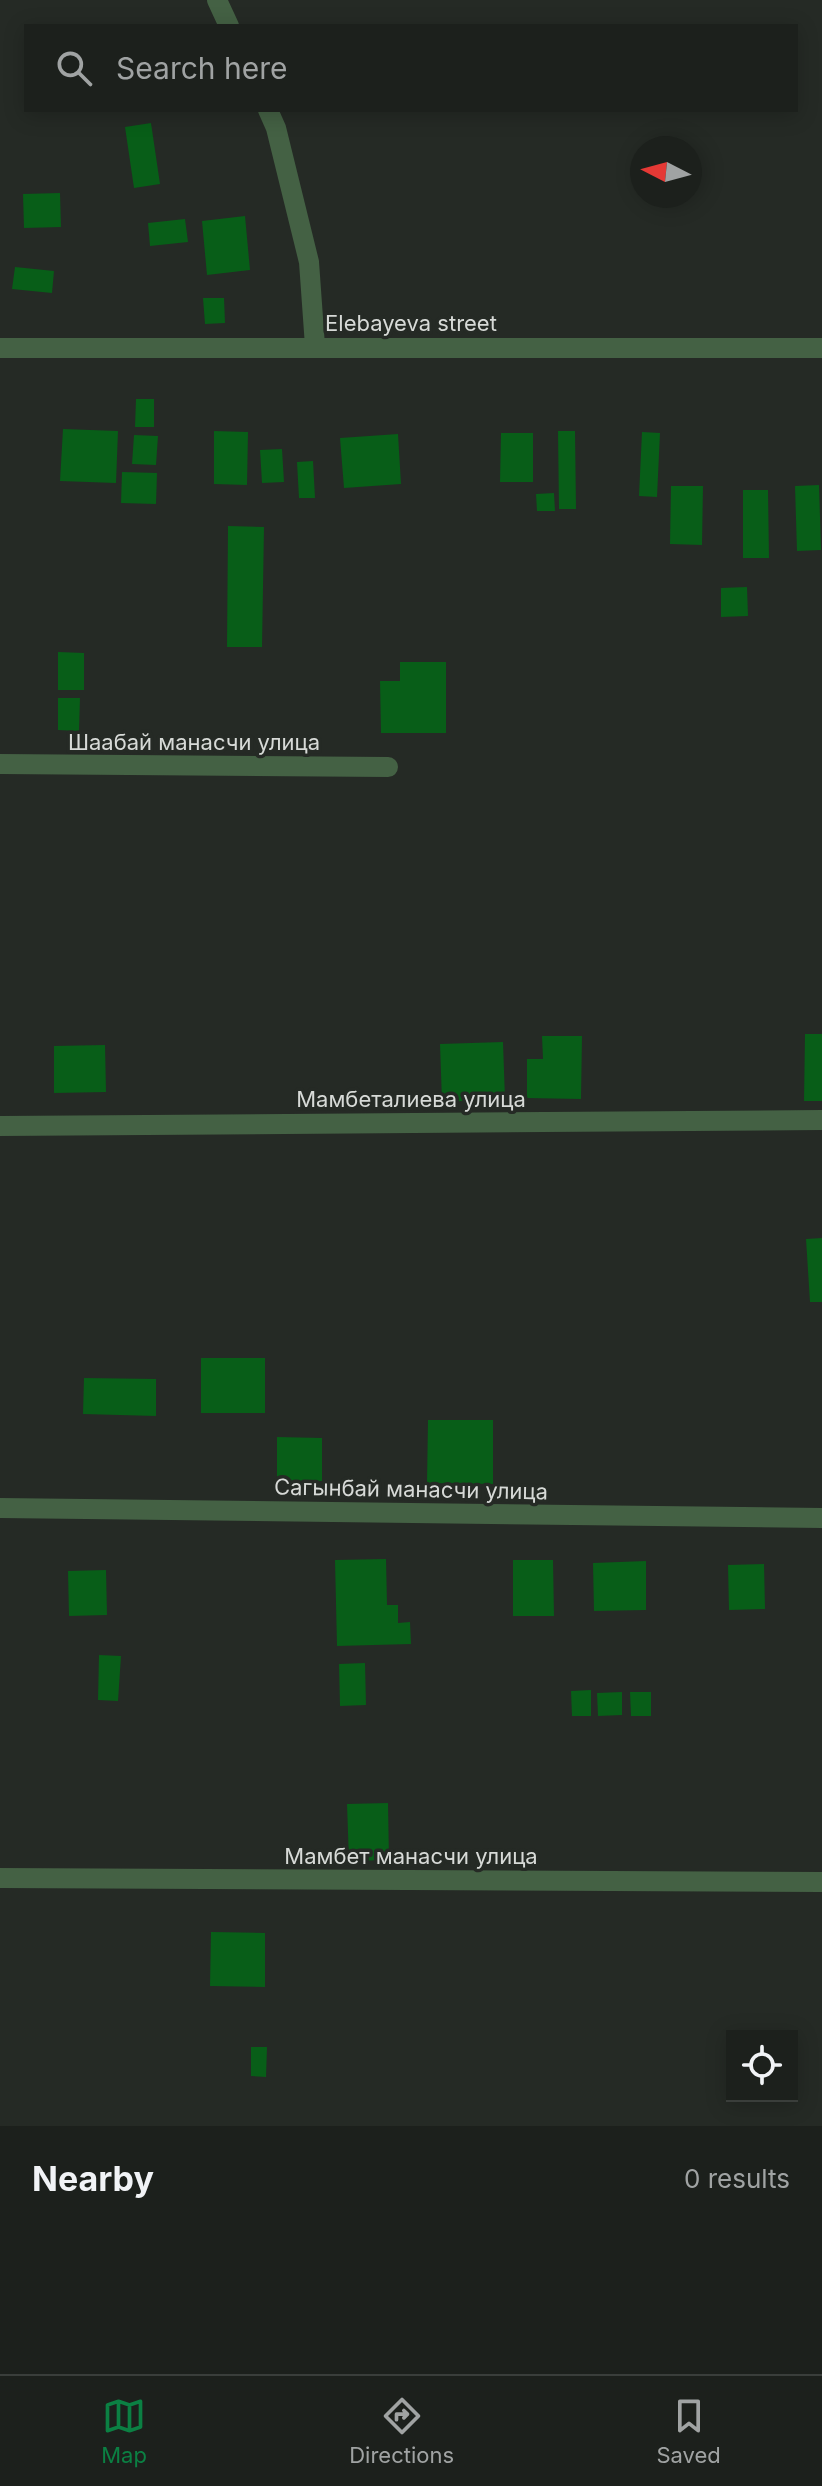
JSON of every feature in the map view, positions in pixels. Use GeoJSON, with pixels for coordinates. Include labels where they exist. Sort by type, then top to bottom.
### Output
{"type":"FeatureCollection","features":[{"type":"Feature","properties":{"kind":"street"},"geometry":{"type":"LineString","coordinates":[[217,0],[228,24]]}},
{"type":"Feature","properties":{"kind":"street"},"geometry":{"type":"LineString","coordinates":[[269,112],[276,128],[309,262],[315,346]]}},
{"type":"Feature","properties":{"kind":"street","name":"Elebayeva street"},"geometry":{"type":"LineString","coordinates":[[0,348],[822,348]]}},
{"type":"Feature","properties":{"kind":"street","name":"Шаабай манасчи улица"},"geometry":{"type":"LineString","coordinates":[[0,764],[388,767]]}},
{"type":"Feature","properties":{"kind":"street","name":"Мамбеталиева улица"},"geometry":{"type":"LineString","coordinates":[[0,1126],[822,1120]]}},
{"type":"Feature","properties":{"kind":"street","name":"Сагынбай манасчи улица"},"geometry":{"type":"LineString","coordinates":[[0,1508],[822,1518]]}},
{"type":"Feature","properties":{"kind":"street","name":"Мамбет манасчи улица"},"geometry":{"type":"LineString","coordinates":[[0,1878],[822,1882]]}},
{"type":"Feature","properties":{"kind":"building"},"geometry":{"type":"Polygon","coordinates":[[[151,123],[160,184],[134,188],[125,127],[151,123]]]}},
{"type":"Feature","properties":{"kind":"building"},"geometry":{"type":"Polygon","coordinates":[[[60,193],[61,227],[24,228],[23,194],[60,193]]]}},
{"type":"Feature","properties":{"kind":"building"},"geometry":{"type":"Polygon","coordinates":[[[245,216],[250,270],[207,275],[202,221],[245,216]]]}},
{"type":"Feature","properties":{"kind":"building"},"geometry":{"type":"Polygon","coordinates":[[[185,219],[188,242],[150,246],[148,223],[185,219]]]}},
{"type":"Feature","properties":{"kind":"building"},"geometry":{"type":"Polygon","coordinates":[[[15,267],[54,271],[52,293],[12,289],[15,267]]]}},
{"type":"Feature","properties":{"kind":"building"},"geometry":{"type":"Polygon","coordinates":[[[203,298],[224,298],[225,323],[205,324],[203,298]]]}},
{"type":"Feature","properties":{"kind":"building"},"geometry":{"type":"Polygon","coordinates":[[[136,399],[154,399],[154,427],[135,427],[136,399]]]}},
{"type":"Feature","properties":{"kind":"building"},"geometry":{"type":"Polygon","coordinates":[[[63,429],[118,431],[116,483],[60,481],[63,429]]]}},
{"type":"Feature","properties":{"kind":"building"},"geometry":{"type":"Polygon","coordinates":[[[214,431],[248,432],[247,485],[214,484],[214,431]]]}},
{"type":"Feature","properties":{"kind":"building"},"geometry":{"type":"Polygon","coordinates":[[[558,431],[575,431],[576,509],[559,509],[558,431]]]}},
{"type":"Feature","properties":{"kind":"building"},"geometry":{"type":"Polygon","coordinates":[[[642,432],[660,433],[657,497],[639,496],[642,432]]]}},
{"type":"Feature","properties":{"kind":"building"},"geometry":{"type":"Polygon","coordinates":[[[501,433],[533,433],[533,482],[500,482],[501,433]]]}},
{"type":"Feature","properties":{"kind":"building"},"geometry":{"type":"Polygon","coordinates":[[[398,434],[401,484],[344,488],[340,438],[398,434]]]}},
{"type":"Feature","properties":{"kind":"building"},"geometry":{"type":"Polygon","coordinates":[[[134,435],[158,436],[156,465],[132,464],[134,435]]]}},
{"type":"Feature","properties":{"kind":"building"},"geometry":{"type":"Polygon","coordinates":[[[282,449],[284,482],[262,483],[260,450],[282,449]]]}},
{"type":"Feature","properties":{"kind":"building"},"geometry":{"type":"Polygon","coordinates":[[[313,461],[315,498],[299,498],[297,462],[313,461]]]}},
{"type":"Feature","properties":{"kind":"building"},"geometry":{"type":"Polygon","coordinates":[[[122,472],[157,473],[156,504],[121,503],[122,472]]]}},
{"type":"Feature","properties":{"kind":"building"},"geometry":{"type":"Polygon","coordinates":[[[819,485],[821,550],[797,551],[795,486],[819,485]]]}},
{"type":"Feature","properties":{"kind":"building"},"geometry":{"type":"Polygon","coordinates":[[[671,486],[703,486],[702,545],[670,544],[671,486]]]}},
{"type":"Feature","properties":{"kind":"building"},"geometry":{"type":"Polygon","coordinates":[[[743,490],[768,490],[769,558],[743,558],[743,490]]]}},
{"type":"Feature","properties":{"kind":"building"},"geometry":{"type":"Polygon","coordinates":[[[554,493],[555,511],[537,511],[536,494],[554,493]]]}},
{"type":"Feature","properties":{"kind":"building"},"geometry":{"type":"Polygon","coordinates":[[[228,526],[264,527],[262,647],[227,647],[228,526]]]}},
{"type":"Feature","properties":{"kind":"building"},"geometry":{"type":"Polygon","coordinates":[[[747,587],[748,616],[721,617],[721,588],[747,587]]]}},
{"type":"Feature","properties":{"kind":"building"},"geometry":{"type":"Polygon","coordinates":[[[58,652],[84,653],[84,690],[58,690],[58,652]]]}},
{"type":"Feature","properties":{"kind":"building"},"geometry":{"type":"Polygon","coordinates":[[[400,662],[446,662],[446,733],[381,733],[380,681],[400,681],[400,662]]]}},
{"type":"Feature","properties":{"kind":"building"},"geometry":{"type":"Polygon","coordinates":[[[58,698],[80,698],[79,731],[58,730],[58,698]]]}},
{"type":"Feature","properties":{"kind":"building"},"geometry":{"type":"Polygon","coordinates":[[[805,1034],[822,1034],[822,1101],[804,1101],[805,1034]]]}},
{"type":"Feature","properties":{"kind":"building"},"geometry":{"type":"Polygon","coordinates":[[[542,1036],[582,1036],[581,1099],[527,1098],[527,1059],[543,1059],[542,1036]]]}},
{"type":"Feature","properties":{"kind":"building"},"geometry":{"type":"Polygon","coordinates":[[[503,1042],[505,1099],[442,1102],[440,1044],[503,1042]]]}},
{"type":"Feature","properties":{"kind":"building"},"geometry":{"type":"Polygon","coordinates":[[[105,1045],[106,1092],[54,1093],[54,1046],[105,1045]]]}},
{"type":"Feature","properties":{"kind":"building"},"geometry":{"type":"Polygon","coordinates":[[[822,1238],[822,1302],[810,1302],[806,1239],[822,1238]]]}},
{"type":"Feature","properties":{"kind":"building"},"geometry":{"type":"Polygon","coordinates":[[[201,1358],[265,1358],[265,1413],[201,1413],[201,1358]]]}},
{"type":"Feature","properties":{"kind":"building"},"geometry":{"type":"Polygon","coordinates":[[[84,1378],[156,1379],[156,1416],[83,1414],[84,1378]]]}},
{"type":"Feature","properties":{"kind":"building"},"geometry":{"type":"Polygon","coordinates":[[[428,1420],[493,1420],[493,1484],[427,1483],[428,1420]]]}},
{"type":"Feature","properties":{"kind":"building"},"geometry":{"type":"Polygon","coordinates":[[[277,1437],[322,1438],[322,1481],[277,1481],[277,1437]]]}},
{"type":"Feature","properties":{"kind":"building"},"geometry":{"type":"Polygon","coordinates":[[[386,1559],[387,1605],[398,1605],[398,1623],[410,1622],[411,1644],[337,1646],[335,1560],[386,1559]]]}},
{"type":"Feature","properties":{"kind":"building"},"geometry":{"type":"Polygon","coordinates":[[[513,1560],[553,1560],[554,1616],[513,1616],[513,1560]]]}},
{"type":"Feature","properties":{"kind":"building"},"geometry":{"type":"Polygon","coordinates":[[[646,1561],[646,1610],[594,1611],[593,1563],[646,1561]]]}},
{"type":"Feature","properties":{"kind":"building"},"geometry":{"type":"Polygon","coordinates":[[[764,1564],[765,1609],[729,1610],[728,1565],[764,1564]]]}},
{"type":"Feature","properties":{"kind":"building"},"geometry":{"type":"Polygon","coordinates":[[[106,1570],[107,1615],[69,1616],[68,1571],[106,1570]]]}},
{"type":"Feature","properties":{"kind":"building"},"geometry":{"type":"Polygon","coordinates":[[[99,1655],[121,1656],[118,1701],[98,1700],[99,1655]]]}},
{"type":"Feature","properties":{"kind":"building"},"geometry":{"type":"Polygon","coordinates":[[[365,1663],[366,1705],[340,1706],[339,1664],[365,1663]]]}},
{"type":"Feature","properties":{"kind":"building"},"geometry":{"type":"Polygon","coordinates":[[[591,1690],[591,1716],[572,1716],[571,1691],[591,1690]]]}},
{"type":"Feature","properties":{"kind":"building"},"geometry":{"type":"Polygon","coordinates":[[[622,1692],[622,1715],[598,1716],[597,1693],[622,1692]]]}},
{"type":"Feature","properties":{"kind":"building"},"geometry":{"type":"Polygon","coordinates":[[[630,1692],[651,1692],[651,1716],[631,1716],[630,1692]]]}},
{"type":"Feature","properties":{"kind":"building"},"geometry":{"type":"Polygon","coordinates":[[[388,1803],[389,1860],[349,1861],[347,1804],[388,1803]]]}},
{"type":"Feature","properties":{"kind":"building"},"geometry":{"type":"Polygon","coordinates":[[[211,1932],[265,1933],[265,1987],[210,1986],[211,1932]]]}},
{"type":"Feature","properties":{"kind":"building"},"geometry":{"type":"Polygon","coordinates":[[[251,2047],[267,2047],[266,2077],[251,2076],[251,2047]]]}}]}
